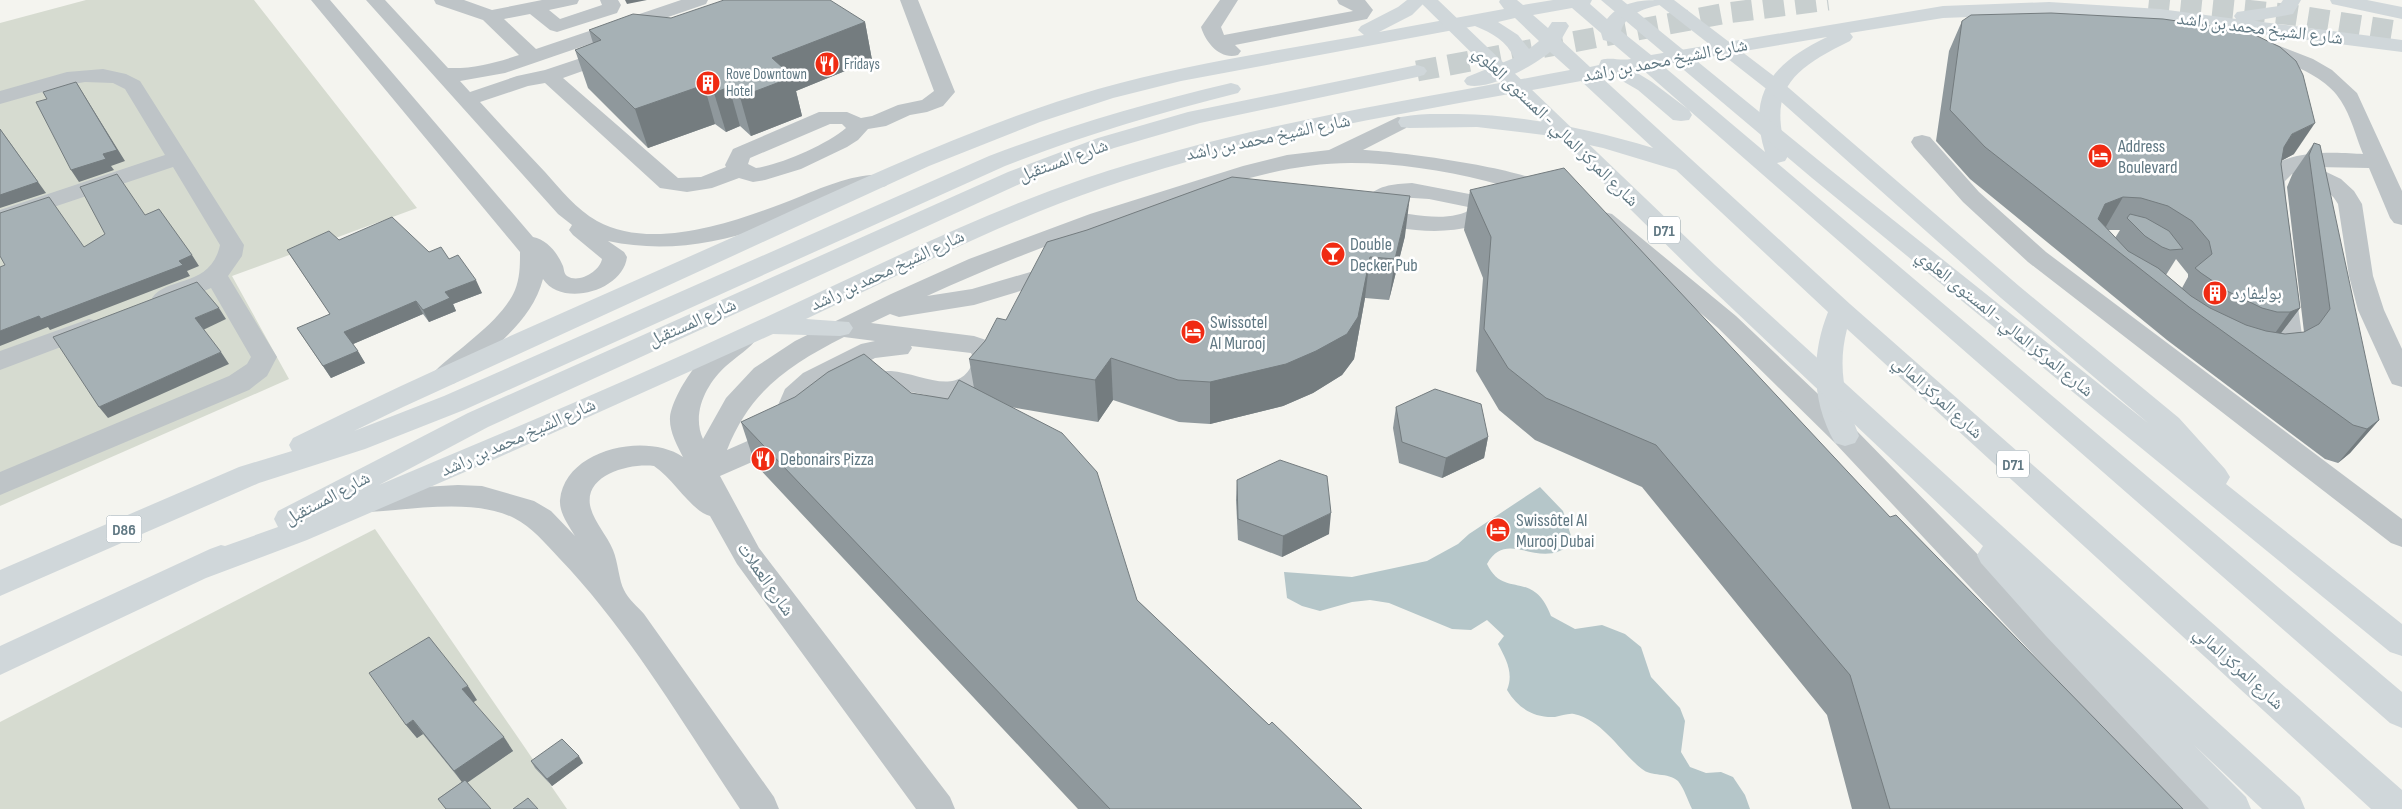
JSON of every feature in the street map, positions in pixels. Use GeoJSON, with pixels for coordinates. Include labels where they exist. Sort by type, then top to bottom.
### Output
{"type":"FeatureCollection","features":[{"type":"Feature","properties":{"kind":"main road"},"geometry":{"type":"LineString","coordinates":[[1322,48],[1386,23],[1406,11],[1418,0]]}},
{"type":"Feature","properties":{"kind":"main road","name":"شارع المركز المالي - المستوى العلوي"},"geometry":{"type":"LineString","coordinates":[[1427,0],[1691,256],[1907,455]]}},
{"type":"Feature","properties":{"kind":"main road","name":"شارع المركز المالي - المستوى العلوي"},"geometry":{"type":"LineString","coordinates":[[1610,0],[1820,173],[2402,644]]}},
{"type":"Feature","properties":{"kind":"main road"},"geometry":{"type":"LineString","coordinates":[[1662,0],[1826,129],[2010,292],[2148,406],[2189,445],[2223,488],[2237,510]]}},
{"type":"Feature","properties":{"kind":"main road"},"geometry":{"type":"LineString","coordinates":[[2160,15],[2265,15],[2286,10],[2292,0]]}},
{"type":"Feature","properties":{"kind":"main road","name":"شارع الشيخ محمد بن راشد"},"geometry":{"type":"LineString","coordinates":[[2339,0],[2402,13]]}},
{"type":"Feature","properties":{"kind":"main road"},"geometry":{"type":"LineString","coordinates":[[1278,134],[1353,106],[1476,81],[1509,69],[1551,41],[1560,23],[1567,1]]}},
{"type":"Feature","properties":{"kind":"main road"},"geometry":{"type":"LineString","coordinates":[[249,475],[322,435],[445,377],[958,145],[1032,116],[1106,93],[1206,70],[1478,18],[1512,6],[1567,1],[1611,30],[2402,713]]}},
{"type":"Feature","properties":{"kind":"main road"},"geometry":{"type":"LineString","coordinates":[[1632,116],[1608,42],[1616,18],[1622,13],[1648,3]]}},
{"type":"Feature","properties":{"kind":"main road"},"geometry":{"type":"LineString","coordinates":[[1648,3],[1642,18],[1654,31],[1696,53]]}},
{"type":"Feature","properties":{"kind":"main road","name":"شارع المركز المالي"},"geometry":{"type":"LineString","coordinates":[[1512,6],[1841,310],[2397,809]]}},
{"type":"Feature","properties":{"kind":"main road","name":"شارع الشيخ محمد بن راشد"},"geometry":{"type":"LineString","coordinates":[[206,566],[296,532],[485,452],[757,331],[950,240],[1047,200],[1175,157],[1278,134],[1696,53],[1878,22],[1976,10],[2087,10],[2160,15],[2402,46]]}},
{"type":"Feature","properties":{"kind":"main road"},"geometry":{"type":"LineString","coordinates":[[1478,18],[1551,41],[1615,68],[1646,86],[2082,456],[2134,495],[2194,534]]}},
{"type":"Feature","properties":{"kind":"main road"},"geometry":{"type":"LineString","coordinates":[[1478,18],[1515,43],[1525,59]]}},
{"type":"Feature","properties":{"kind":"main road"},"geometry":{"type":"LineString","coordinates":[[1796,190],[1781,166],[1772,144],[1768,124],[1774,89],[1782,76],[1809,53],[1878,22]]}},
{"type":"Feature","properties":{"kind":"main road"},"geometry":{"type":"LineString","coordinates":[[1611,30],[1696,53]]}},
{"type":"Feature","properties":{"kind":"main road","name":"شارع المستقبل"},"geometry":{"type":"LineString","coordinates":[[0,584],[249,475],[320,454],[406,423],[989,164],[1043,143],[1118,118],[1183,100],[1410,64],[1196,117],[1106,143],[1016,177],[478,420],[359,481],[206,566],[0,661]]}},
{"type":"Feature","properties":{"kind":"main road"},"geometry":{"type":"LineString","coordinates":[[1632,116],[1634,102],[1637,99],[1652,98],[1671,107]]}},
{"type":"Feature","properties":{"kind":"main road"},"geometry":{"type":"LineString","coordinates":[[1278,134],[1398,123],[1474,120],[1542,128],[1602,140],[1685,166]]}},
{"type":"Feature","properties":{"kind":"main road"},"geometry":{"type":"LineString","coordinates":[[1841,310],[1830,337],[1827,367],[1832,400],[1845,436]]}},
{"type":"Feature","properties":{"kind":"main road"},"geometry":{"type":"LineString","coordinates":[[757,331],[840,328]]}},
{"type":"Feature","properties":{"kind":"main road"},"geometry":{"type":"LineString","coordinates":[[1907,455],[2012,578],[2233,809]]}},
{"type":"Feature","properties":{"kind":"main road"},"geometry":{"type":"LineString","coordinates":[[1907,455],[2287,809]]}},
{"type":"Feature","properties":{"kind":"street"},"geometry":{"type":"LineString","coordinates":[[320,0],[515,228],[532,251],[534,266],[528,292],[510,318],[445,377]]}},
{"type":"Feature","properties":{"kind":"street"},"geometry":{"type":"LineString","coordinates":[[375,0],[566,209],[585,235],[615,257],[614,266],[610,271],[592,283],[575,286],[561,283],[553,276],[546,255],[515,228]]}},
{"type":"Feature","properties":{"kind":"street"},"geometry":{"type":"LineString","coordinates":[[443,0],[490,16],[532,57]]}},
{"type":"Feature","properties":{"kind":"street"},"geometry":{"type":"LineString","coordinates":[[490,16],[570,0]]}},
{"type":"Feature","properties":{"kind":"street"},"geometry":{"type":"LineString","coordinates":[[534,7],[552,24],[562,26],[610,9],[612,5],[609,0]]}},
{"type":"Feature","properties":{"kind":"street"},"geometry":{"type":"LineString","coordinates":[[443,74],[482,73],[700,0]]}},
{"type":"Feature","properties":{"kind":"street"},"geometry":{"type":"LineString","coordinates":[[857,125],[857,130],[846,140],[776,171],[756,175],[740,170],[736,165],[741,154],[818,120],[846,118],[857,125],[878,121],[905,109],[927,106],[942,98],[945,92],[909,0]]}},
{"type":"Feature","properties":{"kind":"street"},"geometry":{"type":"LineString","coordinates":[[1229,0],[1211,27],[1211,32],[1218,42],[1252,61]]}},
{"type":"Feature","properties":{"kind":"street"},"geometry":{"type":"LineString","coordinates":[[1672,0],[1686,19]]}},
{"type":"Feature","properties":{"kind":"street"},"geometry":{"type":"LineString","coordinates":[[1218,42],[1352,18],[1360,15],[1363,10],[1360,2]]}},
{"type":"Feature","properties":{"kind":"street"},"geometry":{"type":"LineString","coordinates":[[2087,10],[2232,37],[2274,50],[2306,63],[2325,74],[2350,96],[2402,218]]}},
{"type":"Feature","properties":{"kind":"street"},"geometry":{"type":"LineString","coordinates":[[1206,70],[1217,54],[1218,42]]}},
{"type":"Feature","properties":{"kind":"street"},"geometry":{"type":"LineString","coordinates":[[471,104],[532,88],[549,76],[633,46]]}},
{"type":"Feature","properties":{"kind":"street"},"geometry":{"type":"LineString","coordinates":[[0,98],[69,78],[110,75],[124,79],[133,85],[232,245],[232,254],[226,264],[215,274],[193,287],[148,305]]}},
{"type":"Feature","properties":{"kind":"street"},"geometry":{"type":"LineString","coordinates":[[549,76],[668,183],[700,185],[740,170]]}},
{"type":"Feature","properties":{"kind":"street"},"geometry":{"type":"LineString","coordinates":[[1269,189],[1398,123]]}},
{"type":"Feature","properties":{"kind":"street"},"geometry":{"type":"LineString","coordinates":[[1922,142],[1971,197],[2037,257],[2402,535]]}},
{"type":"Feature","properties":{"kind":"street"},"geometry":{"type":"LineString","coordinates":[[704,471],[726,416],[752,385],[791,356],[840,328],[964,270],[1120,211],[1273,165],[1333,157],[1368,157],[1423,161],[1504,178],[1555,194],[1606,220],[1712,310],[1845,436],[2202,809]]}},
{"type":"Feature","properties":{"kind":"street"},"geometry":{"type":"LineString","coordinates":[[2276,225],[2273,187],[2280,171],[2287,165],[2328,160],[2402,157]]}},
{"type":"Feature","properties":{"kind":"street"},"geometry":{"type":"LineString","coordinates":[[0,218],[179,158]]}},
{"type":"Feature","properties":{"kind":"street"},"geometry":{"type":"LineString","coordinates":[[2287,165],[2329,182],[2346,197],[2350,204],[2362,276],[2371,310],[2402,378]]}},
{"type":"Feature","properties":{"kind":"street"},"geometry":{"type":"LineString","coordinates":[[1376,206],[1378,197],[1383,193],[1404,189],[1490,205],[1505,204],[1515,199],[1516,189],[1504,178]]}},
{"type":"Feature","properties":{"kind":"street"},"geometry":{"type":"LineString","coordinates":[[566,209],[592,227],[614,234],[641,239],[671,240],[733,230],[762,221],[832,191],[878,181]]}},
{"type":"Feature","properties":{"kind":"street"},"geometry":{"type":"LineString","coordinates":[[1347,212],[1458,222],[1478,217],[1490,205]]}},
{"type":"Feature","properties":{"kind":"street"},"geometry":{"type":"LineString","coordinates":[[875,311],[942,304],[974,297],[1080,264]]}},
{"type":"Feature","properties":{"kind":"street"},"geometry":{"type":"LineString","coordinates":[[2243,354],[2270,356],[2288,348],[2290,342],[2281,265]]}},
{"type":"Feature","properties":{"kind":"street"},"geometry":{"type":"LineString","coordinates":[[0,484],[239,383],[258,370],[264,357],[215,274]]}},
{"type":"Feature","properties":{"kind":"street"},"geometry":{"type":"LineString","coordinates":[[0,361],[111,319]]}},
{"type":"Feature","properties":{"kind":"street"},"geometry":{"type":"LineString","coordinates":[[838,397],[866,384],[891,380],[949,391],[963,390],[975,384],[988,358],[985,349],[974,345],[840,328]]}},
{"type":"Feature","properties":{"kind":"street","name":"شارع العملات"},"geometry":{"type":"LineString","coordinates":[[757,331],[715,361],[703,375],[686,404],[684,420],[687,435],[733,531],[766,582],[937,809]]}},
{"type":"Feature","properties":{"kind":"street"},"geometry":{"type":"LineString","coordinates":[[776,440],[794,396],[812,379],[870,350],[899,348]]}},
{"type":"Feature","properties":{"kind":"street"},"geometry":{"type":"LineString","coordinates":[[704,471],[776,440],[811,421]]}},
{"type":"Feature","properties":{"kind":"street"},"geometry":{"type":"LineString","coordinates":[[610,595],[600,558],[578,514],[575,500],[580,485],[593,472],[611,461],[631,455],[651,454],[666,460],[678,469],[733,531]]}},
{"type":"Feature","properties":{"kind":"street"},"geometry":{"type":"LineString","coordinates":[[368,501],[458,496],[482,497],[523,509],[540,519],[610,595],[633,623],[761,809]]}},
{"type":"Feature","properties":{"kind":"street"},"geometry":{"type":"LineString","coordinates":[[2402,515],[2400,522],[2402,528]]}},
{"type":"Feature","properties":{"kind":"street"},"geometry":{"type":"LineString","coordinates":[[2342,760],[2383,809]]}},
{"type":"Feature","properties":{"kind":"shaded area"},"geometry":{"type":"Polygon","coordinates":[[[86,0],[254,0],[417,208],[232,276],[289,379],[0,506],[0,23],[86,0]]]}},
{"type":"Feature","properties":{"kind":"shaded area"},"geometry":{"type":"Polygon","coordinates":[[[1540,487],[1563,511],[1573,542],[1561,551],[1549,554],[1515,549],[1505,549],[1495,553],[1487,564],[1494,575],[1502,581],[1527,588],[1536,593],[1544,601],[1551,616],[1575,629],[1602,625],[1625,634],[1641,647],[1651,677],[1680,708],[1685,721],[1681,752],[1690,767],[1706,773],[1721,772],[1733,777],[1745,795],[1750,809],[1692,809],[1678,781],[1669,776],[1650,773],[1642,769],[1611,737],[1584,717],[1574,714],[1555,717],[1540,716],[1521,707],[1507,690],[1510,678],[1509,672],[1498,644],[1504,636],[1487,620],[1471,630],[1452,629],[1389,603],[1370,600],[1352,602],[1320,611],[1302,606],[1287,598],[1284,572],[1352,577],[1427,561],[1458,544],[1469,534],[1540,487]]]}},
{"type":"Feature","properties":{"kind":"shaded area"},"geometry":{"type":"Polygon","coordinates":[[[375,529],[567,809],[0,809],[0,722],[375,529]]]}},
{"type":"Feature","properties":{"kind":"building"},"geometry":{"type":"Polygon","coordinates":[[[724,0],[830,0],[865,22],[772,58],[793,77],[740,97],[729,87],[714,93],[704,85],[635,109],[575,50],[601,40],[589,30],[633,14],[671,18],[724,0]]]}},
{"type":"Feature","properties":{"kind":"building","name":"بوليفارد"},"geometry":{"type":"Polygon","coordinates":[[[2051,13],[2163,19],[2226,28],[2253,34],[2280,47],[2296,61],[2303,75],[2315,123],[2292,134],[2284,147],[2281,164],[2300,308],[2290,312],[2277,312],[2262,308],[2229,292],[2201,273],[2195,268],[2212,254],[2209,241],[2192,221],[2168,206],[2141,198],[2123,197],[2105,204],[2098,219],[2128,251],[2158,268],[2191,296],[2210,308],[2246,325],[2266,331],[2285,334],[2304,332],[2319,324],[2330,309],[2309,155],[2314,143],[2320,145],[2379,420],[2367,429],[2353,425],[2189,307],[1985,147],[1950,110],[1962,21],[1971,15],[2051,13]]]}},
{"type":"Feature","properties":{"kind":"building"},"geometry":{"type":"Polygon","coordinates":[[[76,82],[117,150],[103,154],[106,159],[71,170],[36,102],[47,99],[43,92],[76,82]]]}},
{"type":"Feature","properties":{"kind":"building"},"geometry":{"type":"Polygon","coordinates":[[[0,129],[38,182],[0,195],[0,129]]]}},
{"type":"Feature","properties":{"kind":"building"},"geometry":{"type":"Polygon","coordinates":[[[1564,168],[1890,517],[1896,515],[2183,809],[1890,809],[1850,675],[1656,445],[1546,398],[1508,368],[1484,329],[1491,237],[1470,190],[1564,168]]]}},
{"type":"Feature","properties":{"kind":"building"},"geometry":{"type":"Polygon","coordinates":[[[117,174],[145,215],[159,209],[192,255],[179,261],[183,265],[41,319],[39,316],[0,331],[0,267],[5,265],[0,256],[0,213],[49,197],[84,247],[105,234],[80,187],[117,174]]]}},
{"type":"Feature","properties":{"kind":"building","name":"Swissotel Al Murooj"},"geometry":{"type":"Polygon","coordinates":[[[1232,177],[1410,196],[1395,259],[1370,257],[1358,317],[1347,334],[1316,351],[1286,364],[1210,382],[1178,380],[1111,358],[1095,380],[969,359],[985,341],[997,318],[1006,320],[1047,242],[1087,230],[1232,177]]]}},
{"type":"Feature","properties":{"kind":"building"},"geometry":{"type":"Polygon","coordinates":[[[2130,214],[2146,218],[2169,231],[2183,249],[2170,250],[2145,236],[2127,218],[2130,214]]]}},
{"type":"Feature","properties":{"kind":"building"},"geometry":{"type":"Polygon","coordinates":[[[392,217],[429,252],[441,247],[449,259],[458,255],[476,280],[445,292],[450,298],[423,310],[416,301],[344,332],[358,351],[323,366],[297,328],[330,314],[287,250],[329,231],[339,240],[392,217]]]}},
{"type":"Feature","properties":{"kind":"building"},"geometry":{"type":"Polygon","coordinates":[[[197,282],[219,308],[195,318],[221,352],[99,407],[53,337],[197,282]]]}},
{"type":"Feature","properties":{"kind":"building"},"geometry":{"type":"Polygon","coordinates":[[[864,354],[911,393],[948,399],[959,380],[1062,433],[1097,472],[1137,600],[1269,725],[1272,722],[1362,809],[1110,809],[741,422],[795,397],[828,372],[864,354]]]}},
{"type":"Feature","properties":{"kind":"building"},"geometry":{"type":"Polygon","coordinates":[[[1435,389],[1481,404],[1488,437],[1446,458],[1402,442],[1396,407],[1435,389]]]}},
{"type":"Feature","properties":{"kind":"building"},"geometry":{"type":"Polygon","coordinates":[[[1280,460],[1327,476],[1331,513],[1283,536],[1238,519],[1237,480],[1280,460]]]}},
{"type":"Feature","properties":{"kind":"building"},"geometry":{"type":"Polygon","coordinates":[[[429,637],[468,686],[462,689],[504,737],[454,771],[413,720],[406,725],[369,673],[429,637]]]}},
{"type":"Feature","properties":{"kind":"building"},"geometry":{"type":"Polygon","coordinates":[[[562,739],[579,756],[547,779],[531,761],[562,739]]]}},
{"type":"Feature","properties":{"kind":"building"},"geometry":{"type":"Polygon","coordinates":[[[465,780],[491,809],[446,809],[438,799],[465,780]]]}},
{"type":"Feature","properties":{"kind":"building"},"geometry":{"type":"Polygon","coordinates":[[[528,798],[538,809],[513,809],[528,798]]]}},
{"type":"Feature","properties":{"kind":"tunnel"},"geometry":{"type":"LineString","coordinates":[[1417,71],[1727,13],[1828,0]]}},
{"type":"Feature","properties":{"kind":"tunnel"},"geometry":{"type":"LineString","coordinates":[[2149,0],[2293,15],[2402,32]]}},
{"type":"Feature","properties":{"kind":"place","name":"Fridays"},"geometry":{"type":"Point","coordinates":[827,64]}},
{"type":"Feature","properties":{"kind":"place","name":"Rove Downtown Hotel"},"geometry":{"type":"Point","coordinates":[708,83]}},
{"type":"Feature","properties":{"kind":"place","name":"Address Boulevard"},"geometry":{"type":"Point","coordinates":[2100,156]}},
{"type":"Feature","properties":{"kind":"place","name":"Double Decker Pub"},"geometry":{"type":"Point","coordinates":[1333,254]}},
{"type":"Feature","properties":{"kind":"place","name":"بوليفارد"},"geometry":{"type":"Point","coordinates":[2215,293]}},
{"type":"Feature","properties":{"kind":"place","name":"Swissotel Al Murooj"},"geometry":{"type":"Point","coordinates":[1193,332]}},
{"type":"Feature","properties":{"kind":"place","name":"Debonairs Pizza"},"geometry":{"type":"Point","coordinates":[763,459]}},
{"type":"Feature","properties":{"kind":"place","name":"Swissôtel Al Murooj Dubai"},"geometry":{"type":"Point","coordinates":[1498,530]}}]}
